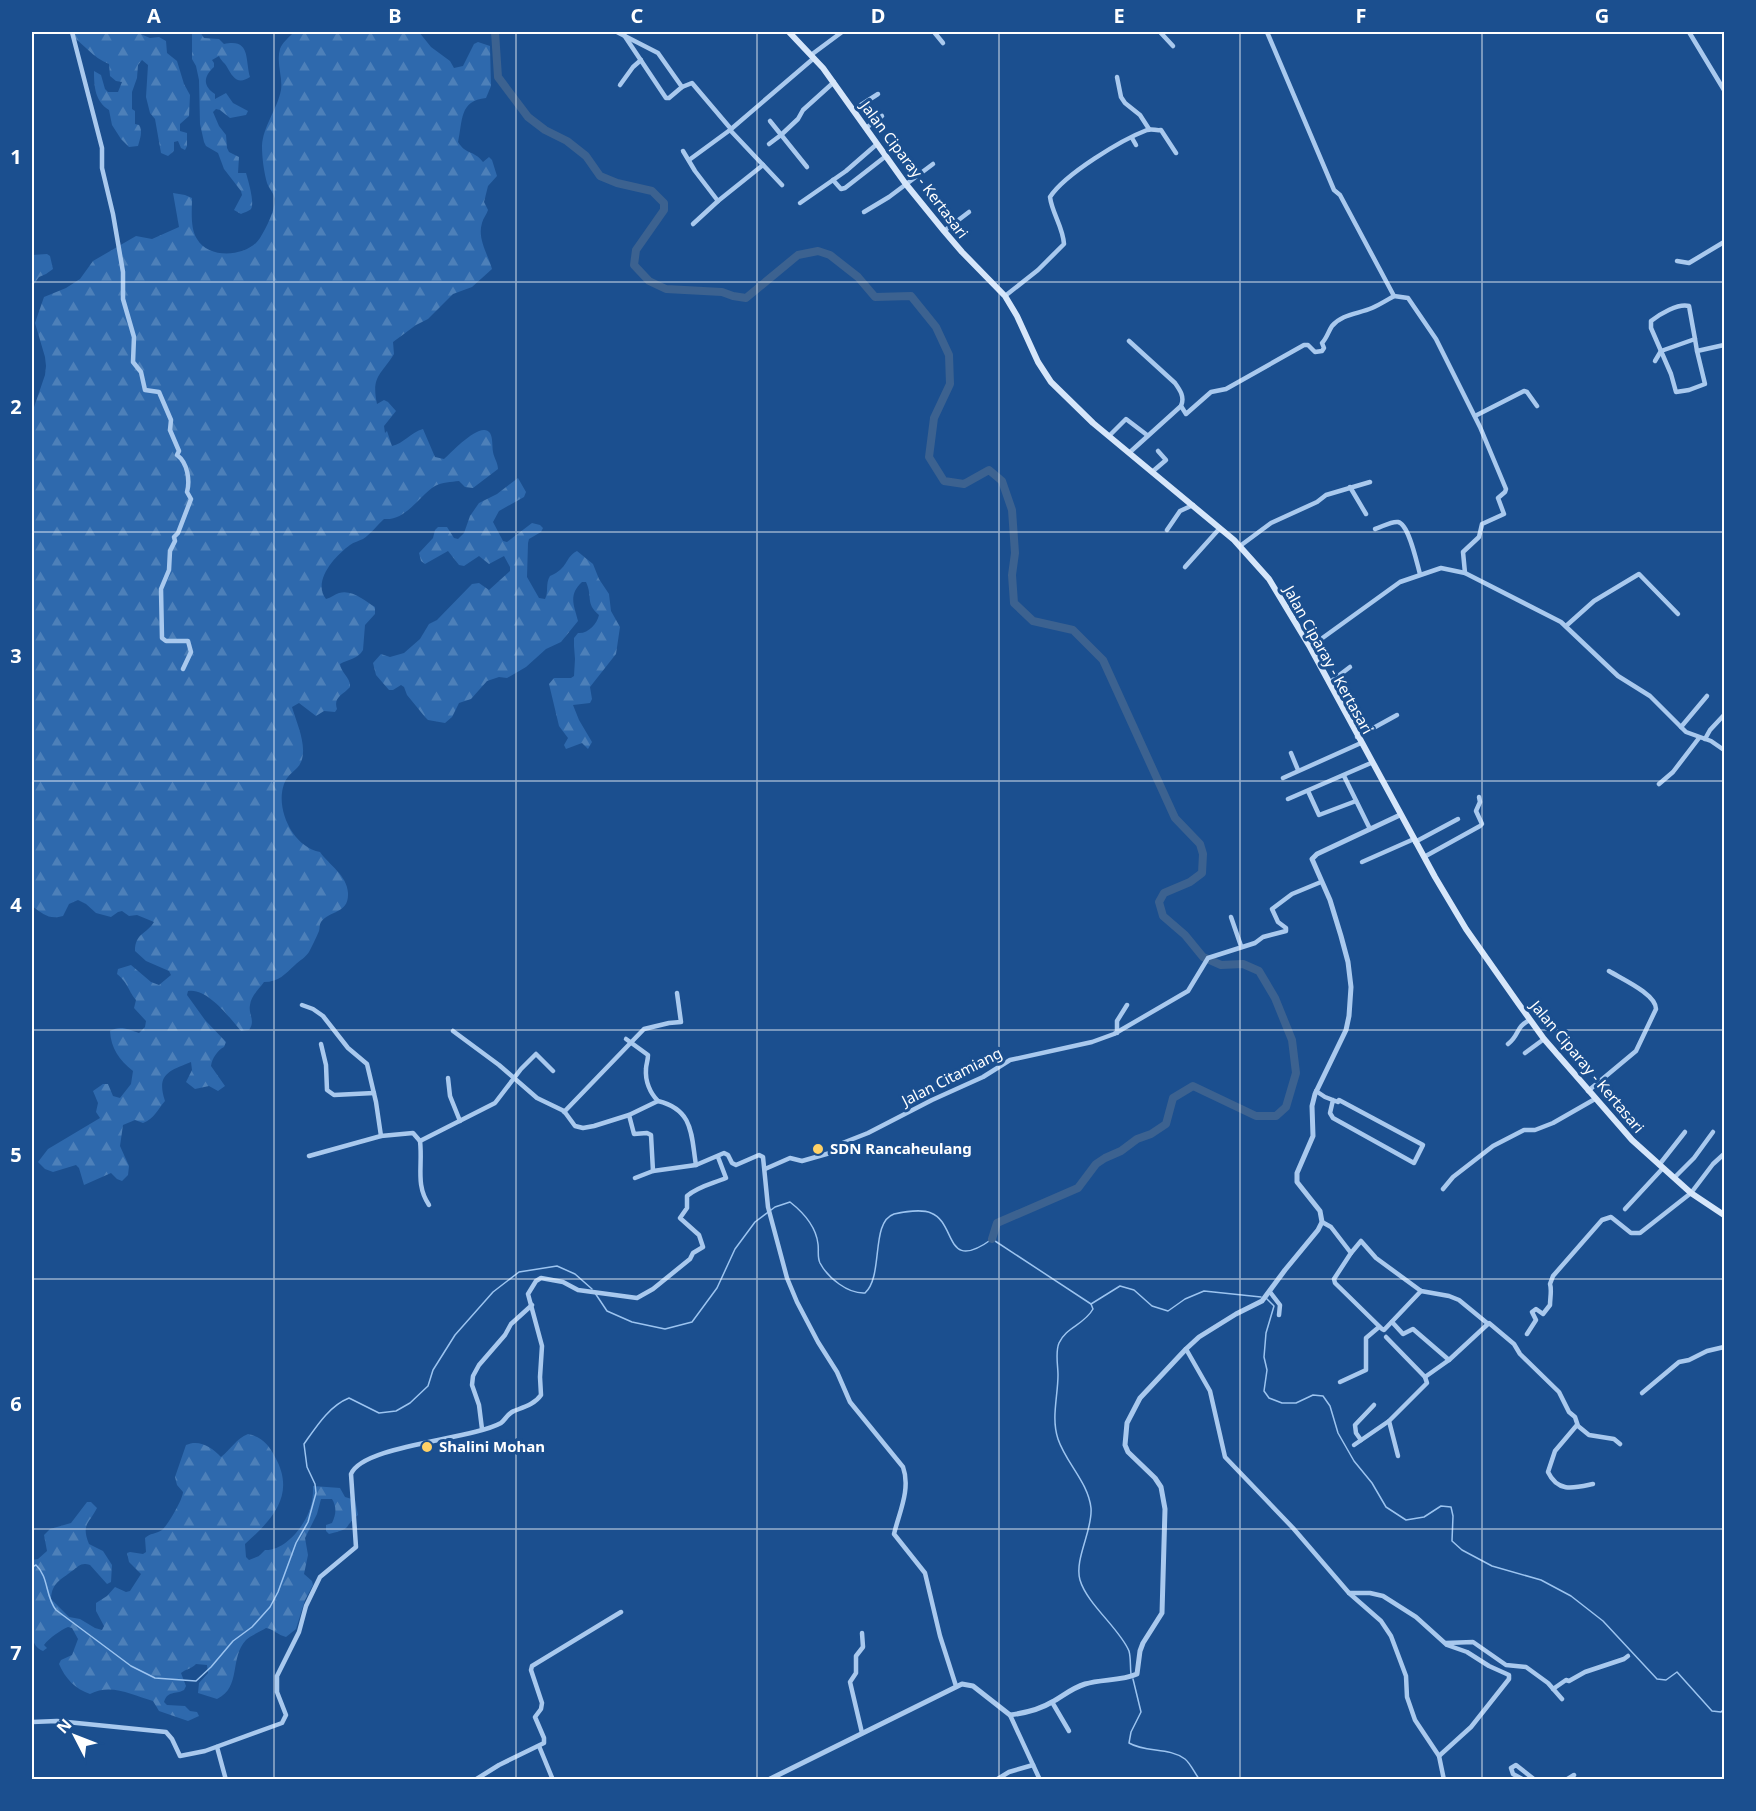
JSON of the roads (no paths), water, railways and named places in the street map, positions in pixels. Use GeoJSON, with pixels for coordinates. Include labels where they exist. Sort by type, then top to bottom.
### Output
{"type":"FeatureCollection","features":[{"type":"Feature","properties":{"kind":"main road","name":"Jalan Ciparay - Kertasari"},"geometry":{"type":"LineString","coordinates":[[789,32],[834,82],[877,144],[944,231],[1005,296],[1038,362],[1051,382],[1109,436],[1240,546],[1280,595],[1414,841],[1466,928],[1530,1020],[1627,1135],[1691,1193],[1725,1215]]}},
{"type":"Feature","properties":{"kind":"street"},"geometry":{"type":"LineString","coordinates":[[72,32],[102,148],[102,168],[123,272],[123,298],[134,337],[133,362],[141,372],[145,390],[159,392],[171,420],[171,430],[179,452],[177,455],[182,458],[190,481],[187,492],[191,499],[178,533],[174,537],[175,541],[170,551],[169,570],[161,589],[162,638],[166,641],[188,641],[191,652],[183,669]]}},
{"type":"Feature","properties":{"kind":"street"},"geometry":{"type":"LineString","coordinates":[[617,32],[658,53],[682,87]]}},
{"type":"Feature","properties":{"kind":"street"},"geometry":{"type":"LineString","coordinates":[[689,160],[730,129],[842,32]]}},
{"type":"Feature","properties":{"kind":"street"},"geometry":{"type":"LineString","coordinates":[[934,32],[943,43]]}},
{"type":"Feature","properties":{"kind":"street"},"geometry":{"type":"LineString","coordinates":[[1161,32],[1173,46]]}},
{"type":"Feature","properties":{"kind":"street"},"geometry":{"type":"LineString","coordinates":[[1267,32],[1328,179],[1335,192],[1340,195],[1394,296]]}},
{"type":"Feature","properties":{"kind":"street"},"geometry":{"type":"LineString","coordinates":[[1689,32],[1725,90]]}},
{"type":"Feature","properties":{"kind":"street"},"geometry":{"type":"LineString","coordinates":[[624,35],[666,98],[690,82],[694,84],[730,129],[782,185]]}},
{"type":"Feature","properties":{"kind":"street"},"geometry":{"type":"LineString","coordinates":[[620,85],[641,60]]}},
{"type":"Feature","properties":{"kind":"street"},"geometry":{"type":"LineString","coordinates":[[1117,77],[1121,97],[1140,115],[1149,129]]}},
{"type":"Feature","properties":{"kind":"street"},"geometry":{"type":"LineString","coordinates":[[769,144],[798,119],[803,110],[834,82]]}},
{"type":"Feature","properties":{"kind":"street"},"geometry":{"type":"LineString","coordinates":[[853,110],[878,94]]}},
{"type":"Feature","properties":{"kind":"street"},"geometry":{"type":"LineString","coordinates":[[866,128],[882,116]]}},
{"type":"Feature","properties":{"kind":"street"},"geometry":{"type":"LineString","coordinates":[[770,121],[807,167]]}},
{"type":"Feature","properties":{"kind":"street"},"geometry":{"type":"LineString","coordinates":[[1005,296],[1056,254],[1064,244],[1050,197],[1055,189],[1103,154],[1149,129],[1163,131],[1176,153]]}},
{"type":"Feature","properties":{"kind":"street"},"geometry":{"type":"LineString","coordinates":[[1132,138],[1136,145]]}},
{"type":"Feature","properties":{"kind":"street"},"geometry":{"type":"LineString","coordinates":[[800,203],[833,180],[877,144]]}},
{"type":"Feature","properties":{"kind":"street"},"geometry":{"type":"LineString","coordinates":[[682,151],[718,201]]}},
{"type":"Feature","properties":{"kind":"street"},"geometry":{"type":"LineString","coordinates":[[833,180],[841,189],[845,188],[886,156]]}},
{"type":"Feature","properties":{"kind":"street"},"geometry":{"type":"LineString","coordinates":[[864,212],[889,197],[933,164]]}},
{"type":"Feature","properties":{"kind":"street"},"geometry":{"type":"LineString","coordinates":[[693,224],[763,165]]}},
{"type":"Feature","properties":{"kind":"street"},"geometry":{"type":"LineString","coordinates":[[944,231],[969,212]]}},
{"type":"Feature","properties":{"kind":"street"},"geometry":{"type":"LineString","coordinates":[[1677,261],[1689,263],[1725,242]]}},
{"type":"Feature","properties":{"kind":"street"},"geometry":{"type":"LineString","coordinates":[[1181,406],[1186,414],[1211,392],[1226,388],[1306,344],[1315,352],[1322,351],[1324,348],[1322,344],[1336,323],[1353,313],[1372,308],[1394,296],[1408,298],[1436,339],[1474,416],[1506,491],[1498,498],[1504,514],[1484,523],[1479,537],[1463,552],[1465,573]]}},
{"type":"Feature","properties":{"kind":"street"},"geometry":{"type":"LineString","coordinates":[[1685,304],[1689,306],[1697,351],[1705,384],[1678,393],[1651,328],[1651,321],[1685,304]]}},
{"type":"Feature","properties":{"kind":"street"},"geometry":{"type":"LineString","coordinates":[[1655,361],[1661,351],[1695,339]]}},
{"type":"Feature","properties":{"kind":"street"},"geometry":{"type":"LineString","coordinates":[[1129,341],[1174,383],[1180,391],[1183,402],[1129,453]]}},
{"type":"Feature","properties":{"kind":"street"},"geometry":{"type":"LineString","coordinates":[[1697,351],[1725,345]]}},
{"type":"Feature","properties":{"kind":"street"},"geometry":{"type":"LineString","coordinates":[[1474,416],[1524,391],[1537,406]]}},
{"type":"Feature","properties":{"kind":"street"},"geometry":{"type":"LineString","coordinates":[[1109,436],[1126,419],[1148,435]]}},
{"type":"Feature","properties":{"kind":"street"},"geometry":{"type":"LineString","coordinates":[[1152,472],[1166,460],[1158,451]]}},
{"type":"Feature","properties":{"kind":"street"},"geometry":{"type":"LineString","coordinates":[[1240,546],[1271,523],[1317,502],[1326,495],[1370,482]]}},
{"type":"Feature","properties":{"kind":"street"},"geometry":{"type":"LineString","coordinates":[[1350,487],[1366,514]]}},
{"type":"Feature","properties":{"kind":"street"},"geometry":{"type":"LineString","coordinates":[[1167,530],[1180,511],[1193,505]]}},
{"type":"Feature","properties":{"kind":"street"},"geometry":{"type":"LineString","coordinates":[[1375,529],[1390,523],[1399,522],[1404,525],[1420,574]]}},
{"type":"Feature","properties":{"kind":"street"},"geometry":{"type":"LineString","coordinates":[[1185,567],[1220,528]]}},
{"type":"Feature","properties":{"kind":"street"},"geometry":{"type":"LineString","coordinates":[[1310,647],[1400,582],[1441,568],[1465,573],[1556,619],[1618,676],[1650,696],[1691,735],[1705,739],[1725,750]]}},
{"type":"Feature","properties":{"kind":"street"},"geometry":{"type":"LineString","coordinates":[[1566,626],[1594,601],[1639,574],[1678,614]]}},
{"type":"Feature","properties":{"kind":"street"},"geometry":{"type":"LineString","coordinates":[[1329,683],[1350,667]]}},
{"type":"Feature","properties":{"kind":"street"},"geometry":{"type":"LineString","coordinates":[[1681,727],[1707,696]]}},
{"type":"Feature","properties":{"kind":"street"},"geometry":{"type":"LineString","coordinates":[[1283,778],[1359,740],[1397,715]]}},
{"type":"Feature","properties":{"kind":"street"},"geometry":{"type":"LineString","coordinates":[[1705,739],[1710,730],[1725,715]]}},
{"type":"Feature","properties":{"kind":"street"},"geometry":{"type":"LineString","coordinates":[[1659,784],[1672,772],[1699,738]]}},
{"type":"Feature","properties":{"kind":"street"},"geometry":{"type":"LineString","coordinates":[[1291,753],[1298,770]]}},
{"type":"Feature","properties":{"kind":"street"},"geometry":{"type":"LineString","coordinates":[[1288,799],[1371,764]]}},
{"type":"Feature","properties":{"kind":"street"},"geometry":{"type":"LineString","coordinates":[[1344,776],[1370,829]]}},
{"type":"Feature","properties":{"kind":"street"},"geometry":{"type":"LineString","coordinates":[[1308,791],[1319,814],[1356,801]]}},
{"type":"Feature","properties":{"kind":"street"},"geometry":{"type":"LineString","coordinates":[[1424,857],[1482,824],[1476,811],[1480,802],[1479,797]]}},
{"type":"Feature","properties":{"kind":"street"},"geometry":{"type":"LineString","coordinates":[[1011,1715],[1035,1710],[1068,1691],[1088,1683],[1128,1677],[1135,1675],[1138,1671],[1143,1643],[1162,1613],[1165,1509],[1161,1487],[1125,1446],[1127,1423],[1140,1398],[1186,1349],[1236,1314],[1262,1301],[1322,1222],[1320,1211],[1296,1179],[1312,1137],[1312,1106],[1316,1091],[1346,1030],[1351,987],[1348,962],[1330,900],[1312,862],[1315,856],[1400,815]]}},
{"type":"Feature","properties":{"kind":"street"},"geometry":{"type":"LineString","coordinates":[[1362,862],[1414,841],[1458,819]]}},
{"type":"Feature","properties":{"kind":"street"},"geometry":{"type":"LineString","coordinates":[[1231,917],[1242,946],[1286,931],[1272,909],[1292,894],[1321,882]]}},
{"type":"Feature","properties":{"kind":"street","name":"Jalan Citamiang"},"geometry":{"type":"LineString","coordinates":[[765,1169],[790,1158],[802,1161],[830,1153],[840,1144],[868,1133],[983,1077],[1010,1060],[1092,1042],[1117,1033],[1185,993],[1198,977],[1203,963],[1208,958],[1242,946]]}},
{"type":"Feature","properties":{"kind":"street"},"geometry":{"type":"LineString","coordinates":[[1588,1091],[1636,1052],[1656,1010],[1656,1004],[1650,996],[1610,971]]}},
{"type":"Feature","properties":{"kind":"street"},"geometry":{"type":"LineString","coordinates":[[564,1112],[628,1040],[648,1027],[681,1022],[676,993]]}},
{"type":"Feature","properties":{"kind":"street"},"geometry":{"type":"LineString","coordinates":[[302,1005],[318,1012],[348,1048],[365,1062],[374,1093],[381,1136]]}},
{"type":"Feature","properties":{"kind":"street"},"geometry":{"type":"LineString","coordinates":[[1117,1033],[1117,1021],[1127,1005]]}},
{"type":"Feature","properties":{"kind":"street"},"geometry":{"type":"LineString","coordinates":[[1508,1044],[1513,1040],[1522,1024],[1530,1020]]}},
{"type":"Feature","properties":{"kind":"street"},"geometry":{"type":"LineString","coordinates":[[453,1031],[537,1098],[564,1112],[575,1126],[583,1128],[628,1115],[658,1101],[676,1108],[686,1119],[692,1134],[696,1165]]}},
{"type":"Feature","properties":{"kind":"street"},"geometry":{"type":"LineString","coordinates":[[1525,1053],[1544,1039]]}},
{"type":"Feature","properties":{"kind":"street"},"geometry":{"type":"LineString","coordinates":[[628,1040],[648,1055],[646,1080],[658,1101]]}},
{"type":"Feature","properties":{"kind":"street"},"geometry":{"type":"LineString","coordinates":[[321,1044],[326,1065],[327,1090],[334,1095],[374,1093]]}},
{"type":"Feature","properties":{"kind":"street"},"geometry":{"type":"LineString","coordinates":[[420,1141],[495,1103],[536,1054],[553,1071]]}},
{"type":"Feature","properties":{"kind":"street"},"geometry":{"type":"LineString","coordinates":[[448,1078],[450,1096],[460,1121]]}},
{"type":"Feature","properties":{"kind":"street"},"geometry":{"type":"LineString","coordinates":[[1316,1091],[1338,1102],[1339,1100],[1423,1145],[1414,1163],[1333,1118],[1330,1113],[1333,1100]]}},
{"type":"Feature","properties":{"kind":"street"},"geometry":{"type":"LineString","coordinates":[[1443,1189],[1453,1177],[1493,1146],[1524,1130],[1535,1130],[1553,1123],[1595,1099]]}},
{"type":"Feature","properties":{"kind":"street"},"geometry":{"type":"LineString","coordinates":[[628,1115],[635,1134],[647,1132],[651,1135],[653,1171]]}},
{"type":"Feature","properties":{"kind":"street"},"geometry":{"type":"LineString","coordinates":[[1625,1209],[1661,1167],[1685,1132]]}},
{"type":"Feature","properties":{"kind":"street"},"geometry":{"type":"LineString","coordinates":[[1674,1178],[1694,1158],[1713,1132]]}},
{"type":"Feature","properties":{"kind":"street"},"geometry":{"type":"LineString","coordinates":[[309,1156],[381,1136],[413,1133],[420,1141],[422,1165],[419,1179],[422,1193],[429,1205]]}},
{"type":"Feature","properties":{"kind":"street"},"geometry":{"type":"LineString","coordinates":[[635,1178],[653,1171],[696,1165],[727,1154],[732,1163],[736,1165],[760,1155],[763,1157],[768,1207],[787,1278],[797,1302],[837,1372],[850,1402],[903,1467],[906,1488],[894,1534],[925,1573],[940,1636],[956,1686]]}},
{"type":"Feature","properties":{"kind":"street"},"geometry":{"type":"LineString","coordinates":[[1538,1329],[1536,1319],[1532,1315],[1534,1310],[1543,1314],[1550,1305],[1552,1276],[1602,1220],[1611,1218],[1630,1233],[1640,1233],[1691,1193],[1713,1164],[1725,1154]]}},
{"type":"Feature","properties":{"kind":"street"},"geometry":{"type":"LineString","coordinates":[[32,1722],[57,1721],[165,1732],[172,1739],[180,1756],[217,1747],[282,1723],[286,1715],[277,1692],[277,1676],[300,1632],[306,1606],[320,1577],[356,1546],[351,1474],[354,1468],[377,1455],[434,1440],[454,1438],[501,1423],[511,1412],[538,1400],[542,1395],[540,1377],[542,1346],[529,1291],[536,1281],[541,1278],[563,1282],[578,1290],[637,1298],[665,1280],[690,1259],[693,1253],[704,1247],[699,1235],[680,1218],[687,1208],[687,1196],[697,1188],[726,1178],[718,1157]]}},
{"type":"Feature","properties":{"kind":"street"},"geometry":{"type":"LineString","coordinates":[[1322,1222],[1331,1227],[1351,1253]]}},
{"type":"Feature","properties":{"kind":"street"},"geometry":{"type":"LineString","coordinates":[[1421,1292],[1384,1330],[1334,1281],[1361,1241],[1376,1258],[1421,1292],[1459,1300],[1514,1344],[1520,1354],[1559,1392],[1569,1412],[1575,1417],[1577,1425],[1589,1435],[1614,1439],[1620,1444]]}},
{"type":"Feature","properties":{"kind":"street"},"geometry":{"type":"LineString","coordinates":[[1269,1293],[1280,1305],[1280,1315]]}},
{"type":"Feature","properties":{"kind":"street"},"geometry":{"type":"LineString","coordinates":[[482,1429],[479,1405],[472,1385],[473,1376],[511,1324],[532,1305]]}},
{"type":"Feature","properties":{"kind":"street"},"geometry":{"type":"LineString","coordinates":[[1392,1322],[1403,1334],[1413,1329],[1449,1360]]}},
{"type":"Feature","properties":{"kind":"street"},"geometry":{"type":"LineString","coordinates":[[1425,1377],[1449,1360],[1487,1323]]}},
{"type":"Feature","properties":{"kind":"street"},"geometry":{"type":"LineString","coordinates":[[1527,1334],[1535,1323]]}},
{"type":"Feature","properties":{"kind":"street"},"geometry":{"type":"LineString","coordinates":[[1340,1382],[1366,1370],[1366,1338],[1379,1327]]}},
{"type":"Feature","properties":{"kind":"street"},"geometry":{"type":"LineString","coordinates":[[1354,1445],[1389,1421],[1427,1383],[1425,1377],[1386,1337]]}},
{"type":"Feature","properties":{"kind":"street"},"geometry":{"type":"LineString","coordinates":[[1642,1393],[1679,1362],[1725,1347]]}},
{"type":"Feature","properties":{"kind":"street"},"geometry":{"type":"LineString","coordinates":[[1186,1349],[1210,1391],[1225,1457],[1293,1527],[1349,1593],[1381,1621],[1391,1636],[1406,1676],[1407,1697],[1414,1720],[1439,1756],[1444,1779]]}},
{"type":"Feature","properties":{"kind":"street"},"geometry":{"type":"LineString","coordinates":[[1361,1440],[1356,1433],[1355,1425],[1374,1405]]}},
{"type":"Feature","properties":{"kind":"street"},"geometry":{"type":"LineString","coordinates":[[1389,1421],[1398,1456]]}},
{"type":"Feature","properties":{"kind":"street"},"geometry":{"type":"LineString","coordinates":[[1577,1425],[1555,1451],[1548,1472],[1556,1484],[1566,1488],[1593,1484]]}},
{"type":"Feature","properties":{"kind":"street"},"geometry":{"type":"LineString","coordinates":[[1349,1593],[1370,1593],[1383,1596],[1416,1617],[1444,1643],[1467,1652],[1508,1675],[1509,1678],[1471,1727],[1439,1756]]}},
{"type":"Feature","properties":{"kind":"street"},"geometry":{"type":"LineString","coordinates":[[475,1779],[543,1744],[544,1738],[536,1717],[542,1706],[531,1670],[532,1666],[621,1612]]}},
{"type":"Feature","properties":{"kind":"street"},"geometry":{"type":"LineString","coordinates":[[862,1633],[863,1647],[856,1656],[856,1673],[850,1682],[862,1733]]}},
{"type":"Feature","properties":{"kind":"street"},"geometry":{"type":"LineString","coordinates":[[1444,1643],[1473,1642],[1506,1665],[1526,1667],[1562,1699]]}},
{"type":"Feature","properties":{"kind":"street"},"geometry":{"type":"LineString","coordinates":[[1553,1689],[1561,1682],[1566,1680],[1569,1682],[1585,1672],[1628,1656]]}},
{"type":"Feature","properties":{"kind":"street"},"geometry":{"type":"LineString","coordinates":[[768,1779],[956,1686],[966,1684],[973,1686],[1011,1715],[1040,1779]]}},
{"type":"Feature","properties":{"kind":"street"},"geometry":{"type":"LineString","coordinates":[[1052,1702],[1069,1731]]}},
{"type":"Feature","properties":{"kind":"street"},"geometry":{"type":"LineString","coordinates":[[539,1746],[554,1779]]}},
{"type":"Feature","properties":{"kind":"street"},"geometry":{"type":"LineString","coordinates":[[217,1747],[226,1779]]}},
{"type":"Feature","properties":{"kind":"street"},"geometry":{"type":"LineString","coordinates":[[996,1779],[1009,1772],[1033,1765]]}},
{"type":"Feature","properties":{"kind":"street"},"geometry":{"type":"LineString","coordinates":[[1524,1779],[1513,1774],[1511,1768],[1516,1765],[1535,1779]]}},
{"type":"Feature","properties":{"kind":"street"},"geometry":{"type":"LineString","coordinates":[[1566,1779],[1574,1774]]}},
{"type":"Feature","properties":{"kind":"waterway"},"geometry":{"type":"LineString","coordinates":[[495,32],[498,77],[528,117],[545,130],[567,141],[586,156],[600,176],[617,183],[652,191],[664,203],[664,210],[636,250],[634,265],[649,281],[666,289],[722,292],[746,298],[798,255],[818,251],[830,255],[858,277],[875,297],[911,296],[936,327],[949,355],[950,384],[934,418],[929,457],[944,481],[964,484],[989,470],[1002,481],[1012,510],[1015,553],[1012,575],[1014,603],[1033,621],[1073,630],[1103,660],[1175,818],[1200,844],[1203,854],[1202,873],[1190,882],[1164,893],[1159,902],[1163,916],[1185,935],[1203,957],[1221,965],[1243,964],[1259,971],[1275,998],[1292,1040],[1296,1073],[1286,1107],[1276,1116],[1256,1116],[1193,1086],[1173,1098],[1166,1124],[1096,1164],[1078,1188],[997,1223],[992,1239]]}},
{"type":"Feature","properties":{"kind":"waterway"},"geometry":{"type":"LineString","coordinates":[[595,1293],[607,1311],[632,1322],[665,1329],[692,1322],[717,1288],[735,1249],[755,1222],[775,1207],[790,1202],[812,1226],[817,1237],[819,1261],[824,1269],[839,1284],[859,1293],[865,1293],[871,1285],[879,1238],[887,1219],[894,1214],[918,1211],[931,1213],[939,1218],[958,1249],[966,1251],[977,1248],[992,1239],[1091,1304],[1120,1286],[1134,1290],[1152,1306],[1168,1311],[1185,1299],[1204,1291],[1261,1297]]}},
{"type":"Feature","properties":{"kind":"waterway"},"geometry":{"type":"LineString","coordinates":[[32,1567],[36,1565],[43,1575],[56,1610],[131,1666],[155,1678],[196,1681],[233,1641],[252,1627],[270,1607],[278,1592],[296,1543],[308,1522],[316,1493],[315,1484],[307,1467],[304,1444],[335,1406],[349,1398],[379,1413],[396,1411],[410,1403],[428,1386],[433,1370],[455,1335],[493,1292],[519,1272],[557,1266],[575,1274],[592,1289]]}},
{"type":"Feature","properties":{"kind":"waterway"},"geometry":{"type":"LineString","coordinates":[[1266,1298],[1274,1306],[1266,1333],[1264,1357],[1267,1370],[1264,1391],[1269,1398],[1282,1403],[1296,1403],[1313,1395],[1323,1396],[1330,1406],[1338,1433],[1354,1461],[1372,1483],[1386,1507],[1406,1520],[1424,1517],[1441,1506],[1451,1507],[1452,1541],[1462,1550],[1492,1566],[1541,1580],[1571,1596],[1603,1621],[1657,1679],[1666,1680],[1677,1672],[1712,1711],[1721,1712],[1724,1709]]}},
{"type":"Feature","properties":{"kind":"waterway"},"geometry":{"type":"LineString","coordinates":[[1091,1304],[1093,1309],[1085,1319],[1066,1333],[1059,1343],[1055,1423],[1058,1439],[1086,1490],[1091,1508],[1091,1517],[1079,1563],[1080,1580],[1089,1598],[1125,1643],[1130,1654],[1131,1674]]}},
{"type":"Feature","properties":{"kind":"waterway"},"geometry":{"type":"LineString","coordinates":[[1133,1679],[1141,1712],[1131,1732],[1129,1743],[1179,1755],[1187,1761],[1200,1780]]}},
{"type":"Feature","properties":{"kind":"place","name":"SDN Rancaheulang"},"geometry":{"type":"Point","coordinates":[818,1149]}},
{"type":"Feature","properties":{"kind":"place","name":"Shalini Mohan"},"geometry":{"type":"Point","coordinates":[427,1447]}}]}
